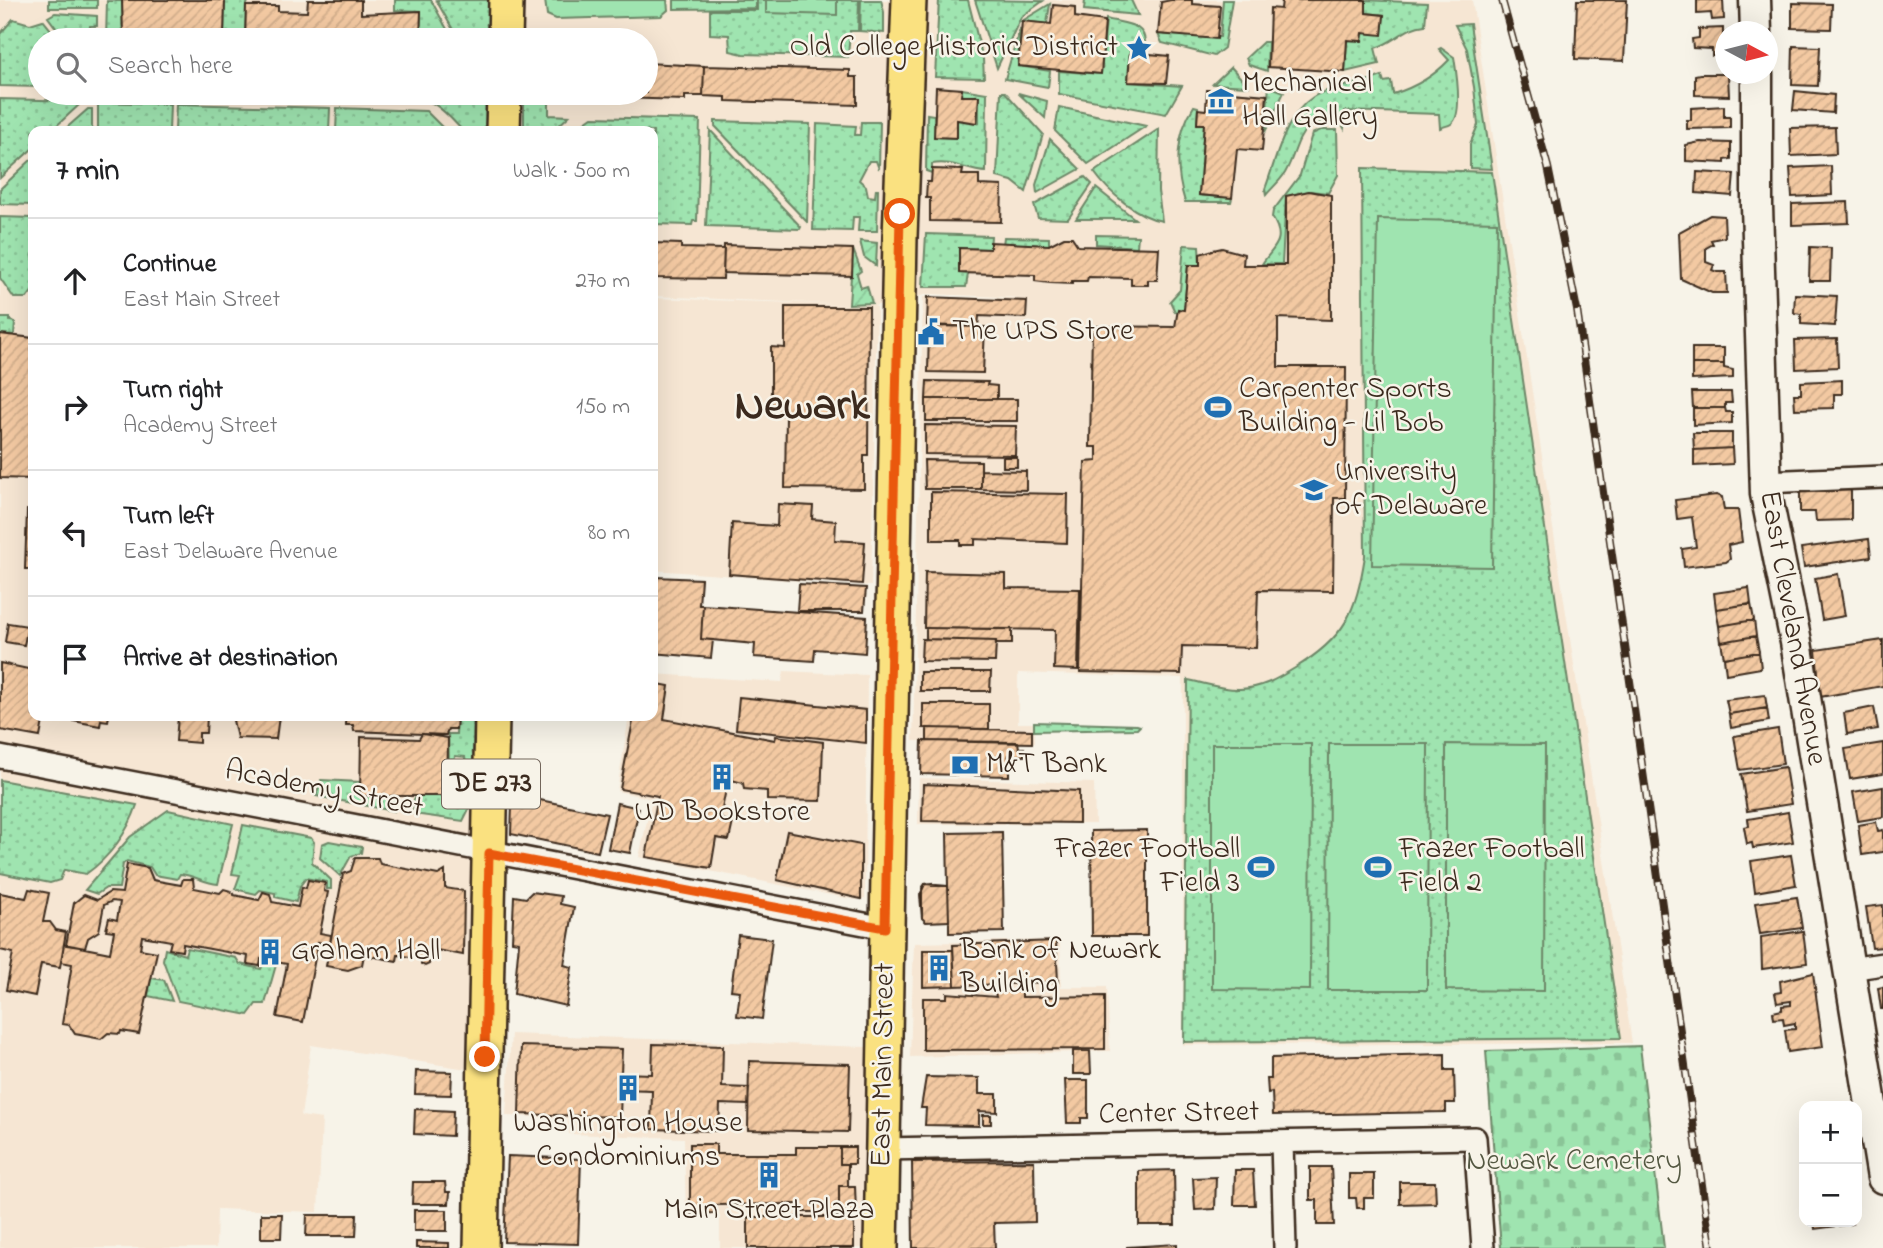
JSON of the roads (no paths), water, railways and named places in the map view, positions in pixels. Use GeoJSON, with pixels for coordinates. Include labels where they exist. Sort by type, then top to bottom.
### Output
{"type":"FeatureCollection","features":[{"type":"Feature","properties":{"kind":"main road"},"geometry":{"type":"LineString","coordinates":[[505,28],[506,0]]}},
{"type":"Feature","properties":{"kind":"main road","name":"East Main Street"},"geometry":{"type":"LineString","coordinates":[[881,1248],[900,237],[909,0]]}},
{"type":"Feature","properties":{"kind":"main road"},"geometry":{"type":"LineString","coordinates":[[1755,0],[1756,21]]}},
{"type":"Feature","properties":{"kind":"main road","name":"East Cleveland Avenue"},"geometry":{"type":"LineString","coordinates":[[1757,84],[1757,206],[1766,482],[1770,522],[1796,642],[1883,1178]]}},
{"type":"Feature","properties":{"kind":"main road"},"geometry":{"type":"LineString","coordinates":[[503,126],[504,105]]}},
{"type":"Feature","properties":{"kind":"main road","name":"DE 273"},"geometry":{"type":"LineString","coordinates":[[481,1248],[492,721]]}},
{"type":"Feature","properties":{"kind":"street"},"geometry":{"type":"LineString","coordinates":[[1766,482],[1883,477]]}},
{"type":"Feature","properties":{"kind":"street","name":"Academy Street"},"geometry":{"type":"LineString","coordinates":[[0,757],[885,928]]}},
{"type":"Feature","properties":{"kind":"street"},"geometry":{"type":"LineString","coordinates":[[1849,969],[1883,964]]}},
{"type":"Feature","properties":{"kind":"street","name":"Center Street"},"geometry":{"type":"LineString","coordinates":[[883,1150],[1475,1138],[1483,1248]]}},
{"type":"Feature","properties":{"kind":"street"},"geometry":{"type":"LineString","coordinates":[[1283,1142],[1285,1248]]}},
{"type":"Feature","properties":{"kind":"railway"},"geometry":{"type":"LineString","coordinates":[[1502,0],[1548,167],[1577,310],[1711,1248]]}},
{"type":"Feature","properties":{"kind":"place","name":"Old College Historic District"},"geometry":{"type":"Point","coordinates":[1139,48]}},
{"type":"Feature","properties":{"kind":"place","name":"Mechanical Hall Gallery"},"geometry":{"type":"Point","coordinates":[1221,101]}},
{"type":"Feature","properties":{"kind":"place","name":"The UPS Store"},"geometry":{"type":"Point","coordinates":[931,332]}},
{"type":"Feature","properties":{"kind":"place","name":"Carpenter Sports Building - Lil Bob"},"geometry":{"type":"Point","coordinates":[1218,407]}},
{"type":"Feature","properties":{"kind":"place","name":"University of Delaware"},"geometry":{"type":"Point","coordinates":[1314,490]}},
{"type":"Feature","properties":{"kind":"place","name":"M&T Bank"},"geometry":{"type":"Point","coordinates":[965,765]}},
{"type":"Feature","properties":{"kind":"place","name":"UD Bookstore"},"geometry":{"type":"Point","coordinates":[722,777]}},
{"type":"Feature","properties":{"kind":"place","name":"Frazer Football Field 3"},"geometry":{"type":"Point","coordinates":[1261,867]}},
{"type":"Feature","properties":{"kind":"place","name":"Frazer Football Field 2"},"geometry":{"type":"Point","coordinates":[1378,867]}},
{"type":"Feature","properties":{"kind":"place","name":"Graham Hall"},"geometry":{"type":"Point","coordinates":[270,952]}},
{"type":"Feature","properties":{"kind":"place","name":"Bank of Newark Building"},"geometry":{"type":"Point","coordinates":[939,968]}},
{"type":"Feature","properties":{"kind":"place","name":"Washington House Condominiums"},"geometry":{"type":"Point","coordinates":[628,1088]}},
{"type":"Feature","properties":{"kind":"place","name":"Main Street Plaza"},"geometry":{"type":"Point","coordinates":[769,1175]}},
{"type":"Feature","properties":{"kind":"district","name":"Newark"},"geometry":{"type":"Point","coordinates":[802,407]}},
{"type":"Feature","properties":{"kind":"park label","name":"Newark Cemetery"},"geometry":{"type":"Point","coordinates":[1574,1162]}}]}
